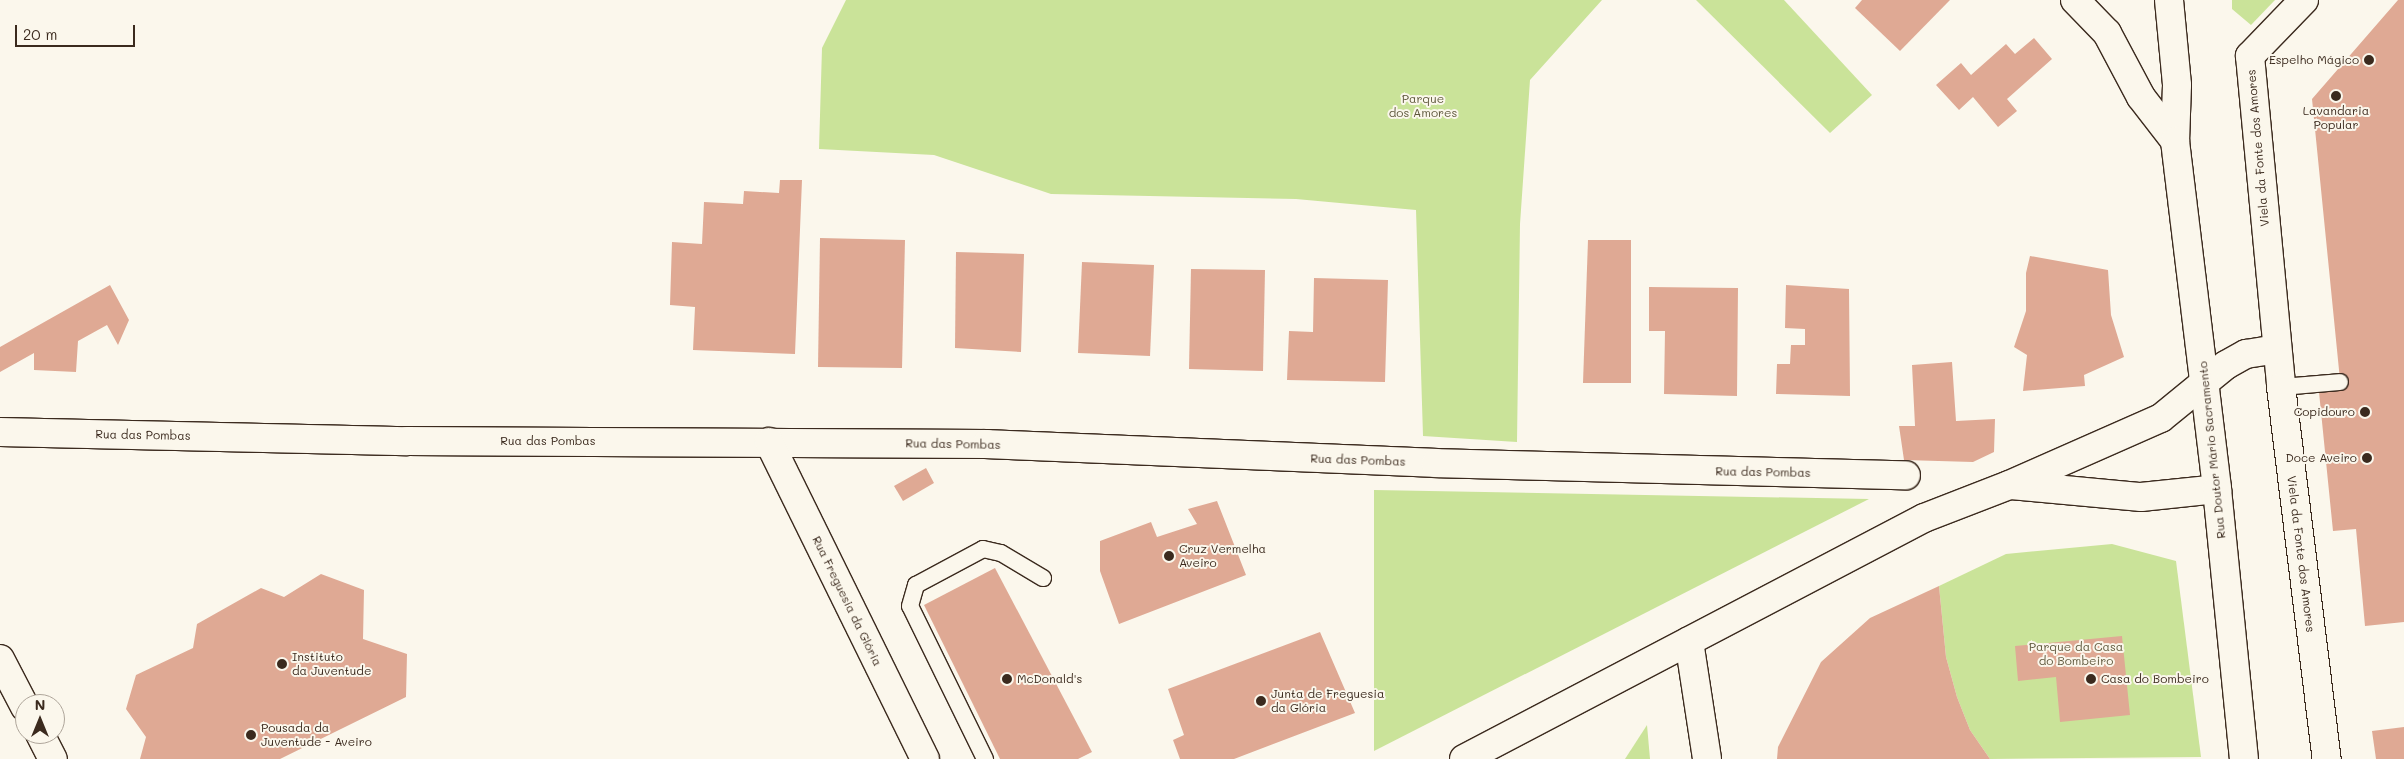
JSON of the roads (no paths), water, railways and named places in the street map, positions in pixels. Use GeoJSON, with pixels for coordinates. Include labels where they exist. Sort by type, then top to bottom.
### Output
{"type":"FeatureCollection","features":[{"type":"Feature","properties":{"kind":"street"},"geometry":{"type":"LineString","coordinates":[[2075,0],[2107,33],[2140,97],[2175,141]]}},
{"type":"Feature","properties":{"kind":"street","name":"Rua Doutor Mário Sacramento"},"geometry":{"type":"LineString","coordinates":[[2169,0],[2177,84],[2175,141],[2218,489],[2244,759]]}},
{"type":"Feature","properties":{"kind":"street","name":"Viela da Fonte dos Amores"},"geometry":{"type":"LineString","coordinates":[[2304,0],[2250,56],[2281,387],[2327,759]]}},
{"type":"Feature","properties":{"kind":"street"},"geometry":{"type":"LineString","coordinates":[[1464,759],[1924,518],[2009,485],[2161,418],[2205,379],[2246,354],[2277,349]]}},
{"type":"Feature","properties":{"kind":"street","name":"Rua das Pombas"},"geometry":{"type":"LineString","coordinates":[[0,432],[407,441],[987,444],[1436,463],[1906,475]]}},
{"type":"Feature","properties":{"kind":"street","name":"Rua Freguesia da Glória"},"geometry":{"type":"LineString","coordinates":[[769,442],[925,759]]}},
{"type":"Feature","properties":{"kind":"street"},"geometry":{"type":"LineString","coordinates":[[2009,485],[2140,497],[2218,489]]}},
{"type":"Feature","properties":{"kind":"street"},"geometry":{"type":"LineString","coordinates":[[1688,641],[1707,759]]}},
{"type":"Feature","properties":{"kind":"street"},"geometry":{"type":"LineString","coordinates":[[4,676],[16,694]]}},
{"type":"Feature","properties":{"kind":"street"},"geometry":{"type":"LineString","coordinates":[[46,744],[54,759]]}},
{"type":"Feature","properties":{"kind":"lane"},"geometry":{"type":"LineString","coordinates":[[2281,387],[2340,382]]}},
{"type":"Feature","properties":{"kind":"lane"},"geometry":{"type":"LineString","coordinates":[[985,759],[910,606],[916,585],[983,549],[1001,554],[1043,578]]}},
{"type":"Feature","properties":{"kind":"place","name":"Espelho Mágico"},"geometry":{"type":"Point","coordinates":[2369,60]}},
{"type":"Feature","properties":{"kind":"place","name":"Lavandaria Popular"},"geometry":{"type":"Point","coordinates":[2336,96]}},
{"type":"Feature","properties":{"kind":"place","name":"Copidouro"},"geometry":{"type":"Point","coordinates":[2365,412]}},
{"type":"Feature","properties":{"kind":"place","name":"Doce Aveiro"},"geometry":{"type":"Point","coordinates":[2367,458]}},
{"type":"Feature","properties":{"kind":"place","name":"Cruz Vermelha Aveiro"},"geometry":{"type":"Point","coordinates":[1169,556]}},
{"type":"Feature","properties":{"kind":"place","name":"Instituto da Juventude"},"geometry":{"type":"Point","coordinates":[282,664]}},
{"type":"Feature","properties":{"kind":"place","name":"McDonald's"},"geometry":{"type":"Point","coordinates":[1007,679]}},
{"type":"Feature","properties":{"kind":"place","name":"Casa do Bombeiro"},"geometry":{"type":"Point","coordinates":[2091,679]}},
{"type":"Feature","properties":{"kind":"place","name":"Junta de Freguesia da Glória"},"geometry":{"type":"Point","coordinates":[1261,701]}},
{"type":"Feature","properties":{"kind":"place","name":"Pousada da Juventude - Aveiro"},"geometry":{"type":"Point","coordinates":[251,735]}},
{"type":"Feature","properties":{"kind":"park label","name":"Parque dos Amores"},"geometry":{"type":"Point","coordinates":[1423,106]}},
{"type":"Feature","properties":{"kind":"park label","name":"Parque da Casa do Bombeiro"},"geometry":{"type":"Point","coordinates":[2076,654]}}]}
